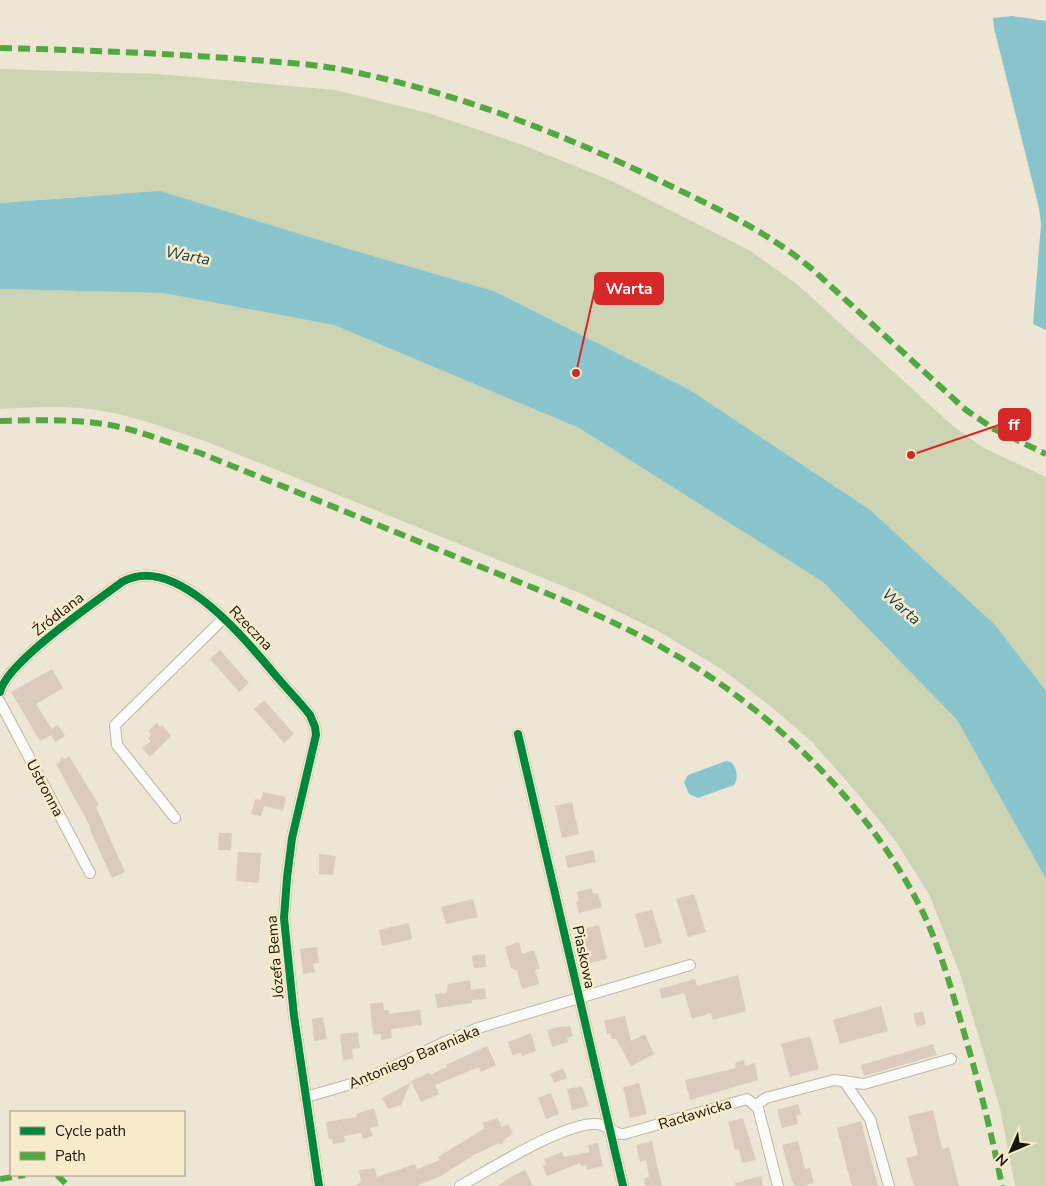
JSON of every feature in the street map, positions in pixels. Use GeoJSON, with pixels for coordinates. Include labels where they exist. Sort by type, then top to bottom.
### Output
{"type":"FeatureCollection","features":[{"type":"Feature","properties":{"kind":"street","name":"Rzeczna"},"geometry":{"type":"LineString","coordinates":[[145,574],[174,584],[224,618],[305,709],[315,727]]}},
{"type":"Feature","properties":{"kind":"street","name":"Źródlana"},"geometry":{"type":"LineString","coordinates":[[0,692],[10,674],[30,653],[122,582],[145,574]]}},
{"type":"Feature","properties":{"kind":"street"},"geometry":{"type":"LineString","coordinates":[[175,818],[117,745],[115,725],[224,618]]}},
{"type":"Feature","properties":{"kind":"street","name":"Ustronna"},"geometry":{"type":"LineString","coordinates":[[0,702],[90,873]]}},
{"type":"Feature","properties":{"kind":"street","name":"Józefa Bema"},"geometry":{"type":"LineString","coordinates":[[315,727],[314,742],[292,838],[284,912],[293,1009],[319,1186]]}},
{"type":"Feature","properties":{"kind":"street","name":"Piaskowa"},"geometry":{"type":"LineString","coordinates":[[518,734],[557,894],[623,1186]]}},
{"type":"Feature","properties":{"kind":"street","name":"Antoniego Baraniaka"},"geometry":{"type":"LineString","coordinates":[[306,1096],[365,1080],[434,1046],[478,1028],[690,964]]}},
{"type":"Feature","properties":{"kind":"street"},"geometry":{"type":"LineString","coordinates":[[778,1186],[756,1105],[766,1098],[834,1080],[864,1084],[951,1059]]}},
{"type":"Feature","properties":{"kind":"street"},"geometry":{"type":"LineString","coordinates":[[844,1081],[870,1119],[889,1186]]}},
{"type":"Feature","properties":{"kind":"street","name":"Racławicka"},"geometry":{"type":"LineString","coordinates":[[460,1186],[472,1183],[528,1148],[565,1132],[595,1124],[617,1134],[627,1134],[743,1100],[751,1101],[756,1105]]}},
{"type":"Feature","properties":{"kind":"green space"},"geometry":{"type":"Polygon","coordinates":[[[0,69],[158,74],[335,90],[428,113],[523,145],[612,181],[749,250],[798,285],[953,426],[984,448],[1046,477],[1046,691],[869,509],[690,390],[494,291],[342,247],[88,196],[0,203],[0,69]]]}},
{"type":"Feature","properties":{"kind":"green space"},"geometry":{"type":"Polygon","coordinates":[[[0,289],[163,293],[334,325],[579,428],[823,582],[957,720],[1046,879],[1046,1186],[1015,1186],[1000,1108],[960,974],[930,896],[897,843],[858,794],[812,742],[769,705],[723,670],[658,631],[580,593],[205,441],[133,418],[95,410],[54,407],[0,409],[0,289]]]}},
{"type":"Feature","properties":{"kind":"water"},"geometry":{"type":"Polygon","coordinates":[[[1012,16],[1046,21],[1046,330],[1033,324],[1041,224],[1039,208],[994,28],[993,18],[1012,16]]]}},
{"type":"Feature","properties":{"kind":"water"},"geometry":{"type":"Polygon","coordinates":[[[160,191],[494,291],[690,390],[869,509],[995,625],[1046,691],[1046,879],[957,720],[823,582],[579,428],[334,325],[163,293],[0,289],[0,203],[160,191]]]}},
{"type":"Feature","properties":{"kind":"water"},"geometry":{"type":"Polygon","coordinates":[[[726,761],[731,762],[736,770],[737,776],[734,785],[698,798],[689,794],[684,782],[688,775],[726,761]]]}},
{"type":"Feature","properties":{"kind":"building"},"geometry":{"type":"Polygon","coordinates":[[[220,650],[249,683],[239,692],[210,659],[220,650]]]}},
{"type":"Feature","properties":{"kind":"building"},"geometry":{"type":"Polygon","coordinates":[[[52,669],[63,688],[36,704],[52,729],[58,725],[65,736],[55,742],[51,735],[40,741],[11,692],[52,669]]]}},
{"type":"Feature","properties":{"kind":"building"},"geometry":{"type":"Polygon","coordinates":[[[264,700],[294,734],[284,743],[254,709],[264,700]]]}},
{"type":"Feature","properties":{"kind":"building"},"geometry":{"type":"Polygon","coordinates":[[[157,723],[160,727],[162,725],[171,736],[150,757],[142,748],[151,741],[148,738],[151,735],[148,731],[157,723]]]}},
{"type":"Feature","properties":{"kind":"building"},"geometry":{"type":"Polygon","coordinates":[[[69,756],[99,805],[96,807],[125,872],[112,878],[90,826],[56,764],[60,762],[61,757],[65,759],[69,756]]]}},
{"type":"Feature","properties":{"kind":"building"},"geometry":{"type":"Polygon","coordinates":[[[263,792],[286,797],[283,811],[264,806],[261,816],[251,814],[255,799],[261,800],[263,792]]]}},
{"type":"Feature","properties":{"kind":"building"},"geometry":{"type":"Polygon","coordinates":[[[572,802],[579,834],[562,838],[555,806],[572,802]]]}},
{"type":"Feature","properties":{"kind":"building"},"geometry":{"type":"Polygon","coordinates":[[[219,833],[232,833],[231,850],[218,850],[219,833]]]}},
{"type":"Feature","properties":{"kind":"building"},"geometry":{"type":"Polygon","coordinates":[[[593,850],[596,862],[568,868],[565,856],[593,850]]]}},
{"type":"Feature","properties":{"kind":"building"},"geometry":{"type":"Polygon","coordinates":[[[238,852],[261,853],[259,883],[236,881],[238,852]]]}},
{"type":"Feature","properties":{"kind":"building"},"geometry":{"type":"Polygon","coordinates":[[[319,854],[336,856],[333,875],[319,874],[319,854]]]}},
{"type":"Feature","properties":{"kind":"building"},"geometry":{"type":"Polygon","coordinates":[[[592,888],[593,894],[598,893],[602,907],[579,913],[576,902],[579,901],[577,892],[592,888]]]}},
{"type":"Feature","properties":{"kind":"building"},"geometry":{"type":"Polygon","coordinates":[[[694,894],[706,932],[688,937],[676,899],[694,894]]]}},
{"type":"Feature","properties":{"kind":"building"},"geometry":{"type":"Polygon","coordinates":[[[473,899],[478,917],[446,924],[441,907],[473,899]]]}},
{"type":"Feature","properties":{"kind":"building"},"geometry":{"type":"Polygon","coordinates":[[[652,910],[662,943],[645,948],[635,914],[652,910]]]}},
{"type":"Feature","properties":{"kind":"building"},"geometry":{"type":"Polygon","coordinates":[[[409,923],[412,939],[382,946],[379,930],[409,923]]]}},
{"type":"Feature","properties":{"kind":"building"},"geometry":{"type":"Polygon","coordinates":[[[599,925],[607,959],[590,963],[582,929],[599,925]]]}},
{"type":"Feature","properties":{"kind":"building"},"geometry":{"type":"Polygon","coordinates":[[[519,942],[522,954],[534,950],[540,969],[535,970],[539,984],[522,989],[517,971],[511,968],[505,947],[519,942]]]}},
{"type":"Feature","properties":{"kind":"building"},"geometry":{"type":"Polygon","coordinates":[[[317,947],[319,963],[313,964],[315,972],[303,974],[300,949],[317,947]]]}},
{"type":"Feature","properties":{"kind":"building"},"geometry":{"type":"Polygon","coordinates":[[[485,954],[486,967],[474,968],[472,956],[485,954]]]}},
{"type":"Feature","properties":{"kind":"building"},"geometry":{"type":"Polygon","coordinates":[[[738,975],[746,1011],[713,1020],[711,1013],[692,1019],[684,993],[662,999],[659,989],[695,979],[697,986],[738,975]]]}},
{"type":"Feature","properties":{"kind":"building"},"geometry":{"type":"Polygon","coordinates":[[[470,980],[471,990],[485,988],[486,999],[472,1000],[472,1003],[437,1008],[435,994],[446,993],[448,984],[470,980]]]}},
{"type":"Feature","properties":{"kind":"building"},"geometry":{"type":"Polygon","coordinates":[[[383,1002],[384,1010],[388,1010],[389,1014],[420,1010],[422,1025],[391,1029],[392,1038],[381,1040],[381,1034],[373,1035],[370,1004],[383,1002]]]}},
{"type":"Feature","properties":{"kind":"building"},"geometry":{"type":"Polygon","coordinates":[[[881,1006],[888,1031],[840,1044],[833,1020],[881,1006]]]}},
{"type":"Feature","properties":{"kind":"building"},"geometry":{"type":"Polygon","coordinates":[[[923,1011],[926,1024],[917,1027],[913,1014],[923,1011]]]}},
{"type":"Feature","properties":{"kind":"building"},"geometry":{"type":"Polygon","coordinates":[[[625,1016],[631,1041],[645,1034],[654,1054],[631,1066],[616,1039],[612,1039],[610,1033],[607,1034],[604,1021],[625,1016]]]}},
{"type":"Feature","properties":{"kind":"building"},"geometry":{"type":"Polygon","coordinates":[[[323,1017],[327,1039],[314,1041],[312,1019],[323,1017]]]}},
{"type":"Feature","properties":{"kind":"building"},"geometry":{"type":"Polygon","coordinates":[[[570,1026],[573,1036],[567,1038],[568,1042],[552,1047],[547,1030],[570,1026]]]}},
{"type":"Feature","properties":{"kind":"building"},"geometry":{"type":"Polygon","coordinates":[[[358,1032],[360,1048],[352,1049],[353,1059],[343,1060],[340,1034],[358,1032]]]}},
{"type":"Feature","properties":{"kind":"building"},"geometry":{"type":"Polygon","coordinates":[[[531,1033],[536,1051],[522,1056],[521,1053],[512,1055],[508,1042],[531,1033]]]}},
{"type":"Feature","properties":{"kind":"building"},"geometry":{"type":"Polygon","coordinates":[[[810,1036],[819,1069],[790,1077],[781,1044],[810,1036]]]}},
{"type":"Feature","properties":{"kind":"building"},"geometry":{"type":"Polygon","coordinates":[[[933,1044],[937,1055],[864,1076],[861,1065],[933,1044]]]}},
{"type":"Feature","properties":{"kind":"building"},"geometry":{"type":"Polygon","coordinates":[[[487,1046],[496,1065],[481,1072],[479,1067],[435,1085],[439,1094],[421,1102],[411,1081],[429,1073],[430,1075],[447,1067],[446,1065],[487,1046]]]}},
{"type":"Feature","properties":{"kind":"building"},"geometry":{"type":"Polygon","coordinates":[[[744,1060],[745,1066],[755,1063],[758,1080],[690,1100],[685,1080],[736,1068],[735,1063],[744,1060]]]}},
{"type":"Feature","properties":{"kind":"building"},"geometry":{"type":"Polygon","coordinates":[[[563,1068],[567,1078],[554,1083],[550,1074],[563,1068]]]}},
{"type":"Feature","properties":{"kind":"building"},"geometry":{"type":"Polygon","coordinates":[[[411,1082],[401,1105],[388,1109],[382,1098],[411,1082]]]}},
{"type":"Feature","properties":{"kind":"building"},"geometry":{"type":"Polygon","coordinates":[[[639,1083],[647,1114],[630,1118],[623,1087],[639,1083]]]}},
{"type":"Feature","properties":{"kind":"building"},"geometry":{"type":"Polygon","coordinates":[[[582,1086],[589,1106],[572,1110],[567,1089],[582,1086]]]}},
{"type":"Feature","properties":{"kind":"building"},"geometry":{"type":"Polygon","coordinates":[[[551,1093],[559,1114],[546,1119],[538,1098],[551,1093]]]}},
{"type":"Feature","properties":{"kind":"building"},"geometry":{"type":"Polygon","coordinates":[[[798,1104],[801,1114],[796,1116],[798,1124],[782,1128],[777,1110],[798,1104]]]}},
{"type":"Feature","properties":{"kind":"building"},"geometry":{"type":"Polygon","coordinates":[[[374,1108],[379,1126],[370,1128],[373,1136],[363,1139],[361,1133],[344,1136],[345,1142],[333,1144],[332,1139],[329,1139],[326,1122],[357,1117],[356,1114],[374,1108]]]}},
{"type":"Feature","properties":{"kind":"building"},"geometry":{"type":"Polygon","coordinates":[[[933,1110],[942,1149],[949,1147],[959,1186],[914,1186],[906,1158],[918,1155],[908,1116],[933,1110]]]}},
{"type":"Feature","properties":{"kind":"building"},"geometry":{"type":"Polygon","coordinates":[[[497,1118],[502,1127],[508,1124],[513,1133],[503,1141],[503,1145],[499,1143],[474,1155],[439,1177],[416,1186],[355,1186],[361,1182],[359,1170],[375,1168],[377,1177],[415,1164],[417,1169],[440,1160],[438,1157],[485,1128],[482,1123],[497,1118]]]}},
{"type":"Feature","properties":{"kind":"building"},"geometry":{"type":"Polygon","coordinates":[[[743,1118],[756,1160],[742,1163],[739,1149],[735,1150],[728,1122],[743,1118]]]}},
{"type":"Feature","properties":{"kind":"building"},"geometry":{"type":"Polygon","coordinates":[[[861,1121],[878,1186],[852,1186],[850,1180],[837,1128],[861,1121]]]}},
{"type":"Feature","properties":{"kind":"building"},"geometry":{"type":"Polygon","coordinates":[[[652,1141],[662,1186],[645,1186],[644,1179],[649,1177],[646,1160],[640,1162],[636,1145],[652,1141]]]}},
{"type":"Feature","properties":{"kind":"building"},"geometry":{"type":"Polygon","coordinates":[[[798,1141],[805,1169],[810,1168],[814,1183],[802,1186],[795,1186],[792,1181],[782,1145],[798,1141]]]}},
{"type":"Feature","properties":{"kind":"building"},"geometry":{"type":"Polygon","coordinates":[[[598,1143],[603,1166],[587,1170],[586,1165],[581,1166],[580,1163],[547,1176],[543,1166],[546,1165],[544,1159],[562,1152],[564,1157],[589,1152],[588,1145],[598,1143]]]}},
{"type":"Feature","properties":{"kind":"building"},"geometry":{"type":"Polygon","coordinates":[[[525,1170],[533,1186],[498,1186],[509,1178],[525,1170]]]}},
{"type":"Feature","properties":{"kind":"building"},"geometry":{"type":"Polygon","coordinates":[[[761,1176],[763,1186],[735,1186],[735,1183],[761,1176]]]}},
{"type":"Feature","properties":{"kind":"marked path"},"geometry":{"type":"LineString","coordinates":[[0,48],[181,55],[327,67],[421,88],[461,100],[541,129],[618,161],[737,219],[776,242],[812,269],[966,410],[994,429],[1046,454]]}},
{"type":"Feature","properties":{"kind":"marked path"},"geometry":{"type":"LineString","coordinates":[[0,421],[39,420],[104,424],[141,433],[200,453],[602,617],[684,660],[718,682],[785,735],[846,797],[896,865],[917,901],[937,945],[952,991],[973,1063],[1002,1186]]}},
{"type":"Feature","properties":{"kind":"marked path"},"geometry":{"type":"LineString","coordinates":[[0,1179],[19,1176]]}},
{"type":"Feature","properties":{"kind":"marked path"},"geometry":{"type":"LineString","coordinates":[[58,1176],[68,1186]]}},
{"type":"Feature","properties":{"kind":"cycle path"},"geometry":{"type":"LineString","coordinates":[[0,692],[6,680],[18,665],[53,634],[122,582],[143,576],[165,579],[187,589],[208,605],[248,643],[310,715],[316,735],[292,838],[284,918],[294,1016],[319,1186]]}},
{"type":"Feature","properties":{"kind":"cycle path"},"geometry":{"type":"LineString","coordinates":[[518,734],[623,1186]]}},
{"type":"Feature","properties":{"kind":"place","name":"Warta"},"geometry":{"type":"Point","coordinates":[576,373]}},
{"type":"Feature","properties":{"kind":"place","name":"ff"},"geometry":{"type":"Point","coordinates":[911,455]}}]}
